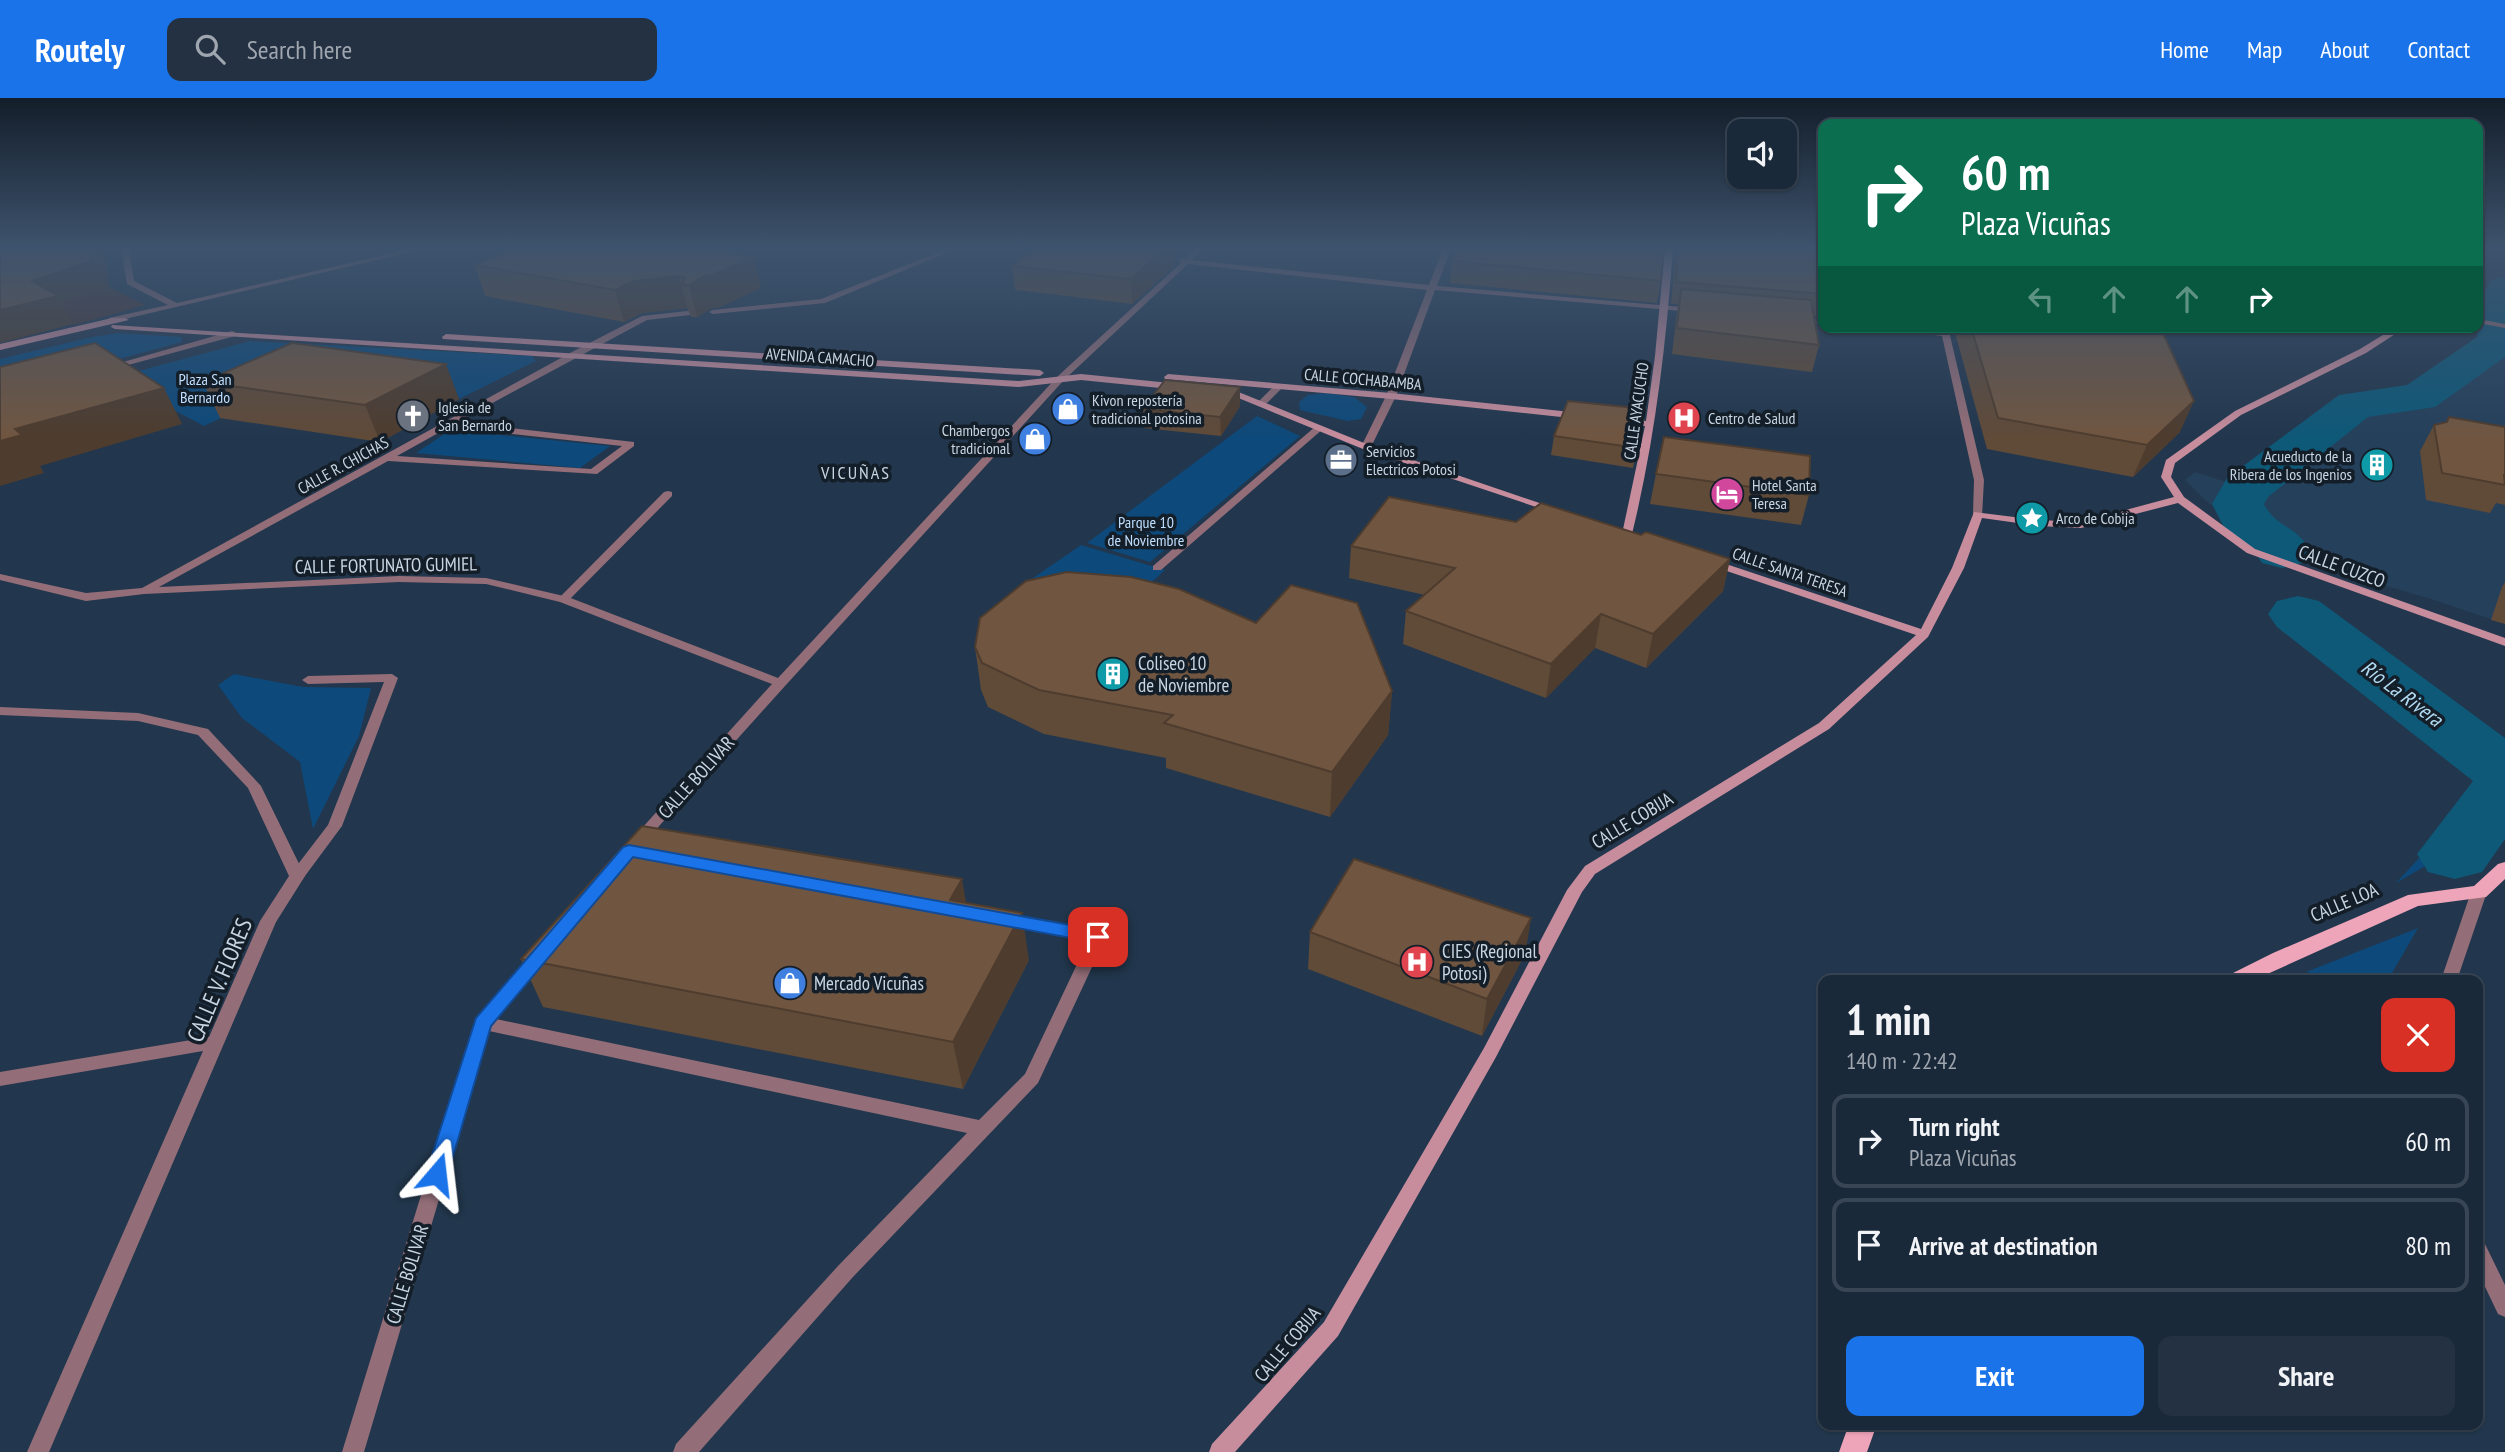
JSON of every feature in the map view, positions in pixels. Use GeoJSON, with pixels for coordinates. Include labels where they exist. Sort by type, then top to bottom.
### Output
{"type":"FeatureCollection","features":[{"type":"Feature","properties":{"kind":"main road","name":"CALLE AYACUCHO"},"geometry":{"type":"LineString","coordinates":[[1627,534],[1641,483],[1651,424],[1664,311]]}},
{"type":"Feature","properties":{"kind":"main road","name":"AVENIDA CAMACHO"},"geometry":{"type":"LineString","coordinates":[[113,324],[147,320],[1030,374],[1072,369]]}},
{"type":"Feature","properties":{"kind":"main road","name":"AVENIDA CAMACHO"},"geometry":{"type":"LineString","coordinates":[[113,324],[232,334],[1019,384],[1062,378]]}},
{"type":"Feature","properties":{"kind":"main road"},"geometry":{"type":"LineString","coordinates":[[0,347],[113,324]]}},
{"type":"Feature","properties":{"kind":"main road"},"geometry":{"type":"LineString","coordinates":[[0,356],[113,324]]}},
{"type":"Feature","properties":{"kind":"main road"},"geometry":{"type":"LineString","coordinates":[[1978,514],[2039,523],[2081,524],[2180,499],[2166,477],[2170,463],[2238,413],[2363,351],[2392,333]]}},
{"type":"Feature","properties":{"kind":"main road","name":"CALLE COCHABAMBA"},"geometry":{"type":"LineString","coordinates":[[1072,369],[1391,396],[1596,418]]}},
{"type":"Feature","properties":{"kind":"main road"},"geometry":{"type":"LineString","coordinates":[[1062,378],[1081,377],[1233,393],[1366,447],[1562,512]]}},
{"type":"Feature","properties":{"kind":"main road"},"geometry":{"type":"LineString","coordinates":[[1610,419],[1651,424]]}},
{"type":"Feature","properties":{"kind":"main road","name":"CALLE CUZCO"},"geometry":{"type":"LineString","coordinates":[[2180,499],[2250,551],[2505,642]]}},
{"type":"Feature","properties":{"kind":"main road","name":"CALLE COBIJA"},"geometry":{"type":"LineString","coordinates":[[1220,1452],[1331,1329],[1490,1052],[1575,890],[1590,870],[1824,726],[1924,635],[1958,568],[1978,514]]}},
{"type":"Feature","properties":{"kind":"main road"},"geometry":{"type":"LineString","coordinates":[[1614,529],[1640,538]]}},
{"type":"Feature","properties":{"kind":"main road","name":"CALLE SANTA TERESA"},"geometry":{"type":"LineString","coordinates":[[1691,556],[1924,635]]}},
{"type":"Feature","properties":{"kind":"main road"},"geometry":{"type":"LineString","coordinates":[[2479,892],[2505,869]]}},
{"type":"Feature","properties":{"kind":"main road","name":"CALLE LOA"},"geometry":{"type":"LineString","coordinates":[[2246,975],[2415,901],[2479,892]]}},
{"type":"Feature","properties":{"kind":"main road"},"geometry":{"type":"LineString","coordinates":[[1853,1452],[1861,1430]]}},
{"type":"Feature","properties":{"kind":"street"},"geometry":{"type":"LineString","coordinates":[[113,324],[159,311]]}},
{"type":"Feature","properties":{"kind":"street"},"geometry":{"type":"LineString","coordinates":[[147,320],[166,311]]}},
{"type":"Feature","properties":{"kind":"street"},"geometry":{"type":"LineString","coordinates":[[713,312],[721,311]]}},
{"type":"Feature","properties":{"kind":"street","name":"CALLE BOLIVAR"},"geometry":{"type":"LineString","coordinates":[[636,852],[780,683],[1062,378],[1134,311]]}},
{"type":"Feature","properties":{"kind":"street"},"geometry":{"type":"LineString","coordinates":[[1366,447],[1391,396],[1425,311]]}},
{"type":"Feature","properties":{"kind":"street","name":"CALLE R. CHICHAS"},"geometry":{"type":"LineString","coordinates":[[144,591],[645,318],[687,313]]}},
{"type":"Feature","properties":{"kind":"street"},"geometry":{"type":"LineString","coordinates":[[1784,318],[1818,321]]}},
{"type":"Feature","properties":{"kind":"street"},"geometry":{"type":"LineString","coordinates":[[2483,322],[2505,327]]}},
{"type":"Feature","properties":{"kind":"street","name":"CALLE COBIJA"},"geometry":{"type":"LineString","coordinates":[[1946,333],[1979,480],[1978,514]]}},
{"type":"Feature","properties":{"kind":"street"},"geometry":{"type":"LineString","coordinates":[[94,371],[232,334]]}},
{"type":"Feature","properties":{"kind":"street"},"geometry":{"type":"LineString","coordinates":[[1261,404],[1278,387]]}},
{"type":"Feature","properties":{"kind":"street"},"geometry":{"type":"LineString","coordinates":[[389,458],[593,472],[631,444],[447,424]]}},
{"type":"Feature","properties":{"kind":"street"},"geometry":{"type":"LineString","coordinates":[[1157,568],[1319,428]]}},
{"type":"Feature","properties":{"kind":"street"},"geometry":{"type":"LineString","coordinates":[[564,599],[668,494]]}},
{"type":"Feature","properties":{"kind":"street","name":"CALLE FORTUNATO GUMIEL"},"geometry":{"type":"LineString","coordinates":[[0,578],[86,597],[144,591],[399,579],[517,586],[564,599],[780,683]]}},
{"type":"Feature","properties":{"kind":"street","name":"CALLE V. FLORES"},"geometry":{"type":"LineString","coordinates":[[38,1452],[268,921],[297,876],[335,826],[391,678],[308,680]]}},
{"type":"Feature","properties":{"kind":"street"},"geometry":{"type":"LineString","coordinates":[[0,711],[138,717],[203,732],[254,786],[297,876]]}},
{"type":"Feature","properties":{"kind":"street"},"geometry":{"type":"LineString","coordinates":[[2451,975],[2479,892]]}},
{"type":"Feature","properties":{"kind":"street"},"geometry":{"type":"LineString","coordinates":[[684,1452],[845,1272],[1032,1078],[1098,937],[991,917]]}},
{"type":"Feature","properties":{"kind":"street","name":"CALLE BOLIVAR"},"geometry":{"type":"LineString","coordinates":[[353,1452],[482,1023],[552,942]]}},
{"type":"Feature","properties":{"kind":"street"},"geometry":{"type":"LineString","coordinates":[[482,1023],[984,1129]]}},
{"type":"Feature","properties":{"kind":"street"},"geometry":{"type":"LineString","coordinates":[[0,1079],[217,1042]]}},
{"type":"Feature","properties":{"kind":"street"},"geometry":{"type":"LineString","coordinates":[[2483,1261],[2505,1307]]}},
{"type":"Feature","properties":{"kind":"shaded area"},"geometry":{"type":"Polygon","coordinates":[[[52,311],[123,311],[74,325],[52,311]]]}},
{"type":"Feature","properties":{"kind":"shaded area"},"geometry":{"type":"Polygon","coordinates":[[[2505,331],[2505,624],[2431,599],[2277,554],[2205,500],[2185,480],[2195,472],[2251,490],[2363,408],[2420,400],[2502,343],[2505,331]]]}},
{"type":"Feature","properties":{"kind":"green space"},"geometry":{"type":"Polygon","coordinates":[[[118,333],[182,337],[182,342],[15,387],[0,383],[0,359],[118,333]]]}},
{"type":"Feature","properties":{"kind":"green space","name":"Plaza San Bernardo"},"geometry":{"type":"Polygon","coordinates":[[[250,341],[532,356],[536,361],[459,399],[307,377],[204,426],[113,378],[250,341]]]}},
{"type":"Feature","properties":{"kind":"green space"},"geometry":{"type":"Polygon","coordinates":[[[1325,393],[1354,397],[1367,407],[1361,419],[1348,421],[1300,410],[1299,402],[1308,395],[1325,393]]]}},
{"type":"Feature","properties":{"kind":"green space","name":"Parque 10 de Noviembre"},"geometry":{"type":"Polygon","coordinates":[[[1257,416],[1300,436],[1150,562],[1087,543],[1257,416]]]}},
{"type":"Feature","properties":{"kind":"green space"},"geometry":{"type":"Polygon","coordinates":[[[450,430],[610,446],[580,468],[416,453],[450,430]]]}},
{"type":"Feature","properties":{"kind":"green space"},"geometry":{"type":"Polygon","coordinates":[[[1081,545],[1165,570],[1123,608],[1033,578],[1081,545]]]}},
{"type":"Feature","properties":{"kind":"green space"},"geometry":{"type":"Polygon","coordinates":[[[234,674],[303,687],[371,688],[359,736],[313,829],[300,762],[242,718],[218,685],[234,674]]]}},
{"type":"Feature","properties":{"kind":"green space"},"geometry":{"type":"Polygon","coordinates":[[[2505,759],[2505,820],[2396,883],[2454,820],[2483,775],[2505,759]]]}},
{"type":"Feature","properties":{"kind":"green space"},"geometry":{"type":"Polygon","coordinates":[[[2418,928],[2391,975],[2320,975],[2306,972],[2418,928]]]}},
{"type":"Feature","properties":{"kind":"building"},"geometry":{"type":"Polygon","coordinates":[[[1679,311],[1813,311],[1819,345],[1677,328],[1679,311]]]}},
{"type":"Feature","properties":{"kind":"building"},"geometry":{"type":"Polygon","coordinates":[[[1973,333],[2163,333],[2194,401],[2147,445],[1998,418],[1973,333]]]}},
{"type":"Feature","properties":{"kind":"building"},"geometry":{"type":"Polygon","coordinates":[[[95,343],[164,388],[15,429],[22,435],[0,441],[0,367],[95,343]]]}},
{"type":"Feature","properties":{"kind":"building"},"geometry":{"type":"Polygon","coordinates":[[[292,343],[446,364],[365,405],[203,382],[292,343]]]}},
{"type":"Feature","properties":{"kind":"building"},"geometry":{"type":"Polygon","coordinates":[[[1165,380],[1240,387],[1220,417],[1143,409],[1165,380]]]}},
{"type":"Feature","properties":{"kind":"building"},"geometry":{"type":"Polygon","coordinates":[[[1568,401],[1645,409],[1637,448],[1554,436],[1568,401]]]}},
{"type":"Feature","properties":{"kind":"building"},"geometry":{"type":"Polygon","coordinates":[[[2449,417],[2505,427],[2505,485],[2442,473],[2434,425],[2447,422],[2449,417]]]}},
{"type":"Feature","properties":{"kind":"building"},"geometry":{"type":"Polygon","coordinates":[[[1664,437],[1810,456],[1809,495],[1656,474],[1664,437]]]}},
{"type":"Feature","properties":{"kind":"building"},"geometry":{"type":"Polygon","coordinates":[[[1389,497],[1516,522],[1541,503],[1641,535],[1646,532],[1730,559],[1653,634],[1601,614],[1551,664],[1406,611],[1455,568],[1351,546],[1389,497]]]}},
{"type":"Feature","properties":{"kind":"building"},"geometry":{"type":"Polygon","coordinates":[[[1067,572],[1131,577],[1179,589],[1256,623],[1291,585],[1357,603],[1392,691],[1332,772],[1164,723],[1173,715],[1039,690],[982,663],[975,647],[980,618],[1026,581],[1067,572]]]}},
{"type":"Feature","properties":{"kind":"building","name":"Mercado Vicuñas"},"geometry":{"type":"Polygon","coordinates":[[[642,826],[962,879],[950,900],[1022,913],[953,1042],[521,959],[642,826]]]}},
{"type":"Feature","properties":{"kind":"building"},"geometry":{"type":"Polygon","coordinates":[[[1354,859],[1531,918],[1487,999],[1310,932],[1354,859]]]}},
{"type":"Feature","properties":{"kind":"waterway","name":"Río La Rivera"},"geometry":{"type":"LineString","coordinates":[[2282,551],[2279,544],[2248,526],[2238,504],[2245,489],[2355,405],[2419,397],[2498,342],[2500,311]]}},
{"type":"Feature","properties":{"kind":"waterway","name":"Río La Rivera"},"geometry":{"type":"LineString","coordinates":[[2298,614],[2505,771]]}},
{"type":"Feature","properties":{"kind":"waterway","name":"Río La Rivera"},"geometry":{"type":"LineString","coordinates":[[2455,854],[2505,788]]}},
{"type":"Feature","properties":{"kind":"place","name":"Kivon repostería tradicional potosina"},"geometry":{"type":"Point","coordinates":[1068,409]}},
{"type":"Feature","properties":{"kind":"place","name":"Iglesia de San Bernardo"},"geometry":{"type":"Point","coordinates":[413,416]}},
{"type":"Feature","properties":{"kind":"place","name":"Centro de Salud"},"geometry":{"type":"Point","coordinates":[1684,418]}},
{"type":"Feature","properties":{"kind":"place","name":"Chambergos tradicional"},"geometry":{"type":"Point","coordinates":[1035,439]}},
{"type":"Feature","properties":{"kind":"place","name":"Servicios Electricos Potosi"},"geometry":{"type":"Point","coordinates":[1341,460]}},
{"type":"Feature","properties":{"kind":"place","name":"Acueducto de la Ribera de los Ingenios"},"geometry":{"type":"Point","coordinates":[2377,465]}},
{"type":"Feature","properties":{"kind":"place","name":"Hotel Santa Teresa"},"geometry":{"type":"Point","coordinates":[1727,494]}},
{"type":"Feature","properties":{"kind":"place","name":"Arco de Cobija"},"geometry":{"type":"Point","coordinates":[2032,518]}},
{"type":"Feature","properties":{"kind":"place","name":"Coliseo 10 de Noviembre"},"geometry":{"type":"Point","coordinates":[1113,674]}},
{"type":"Feature","properties":{"kind":"place","name":"CIES (Regional Potosi)"},"geometry":{"type":"Point","coordinates":[1417,962]}},
{"type":"Feature","properties":{"kind":"place","name":"Mercado Vicuñas"},"geometry":{"type":"Point","coordinates":[790,983]}},
{"type":"Feature","properties":{"kind":"district","name":"VICUÑAS"},"geometry":{"type":"Point","coordinates":[856,472]}},
{"type":"Feature","properties":{"kind":"route"},"geometry":{"type":"LineString","coordinates":[[437,1174],[482,1023],[629,851],[1098,937]]}}]}
